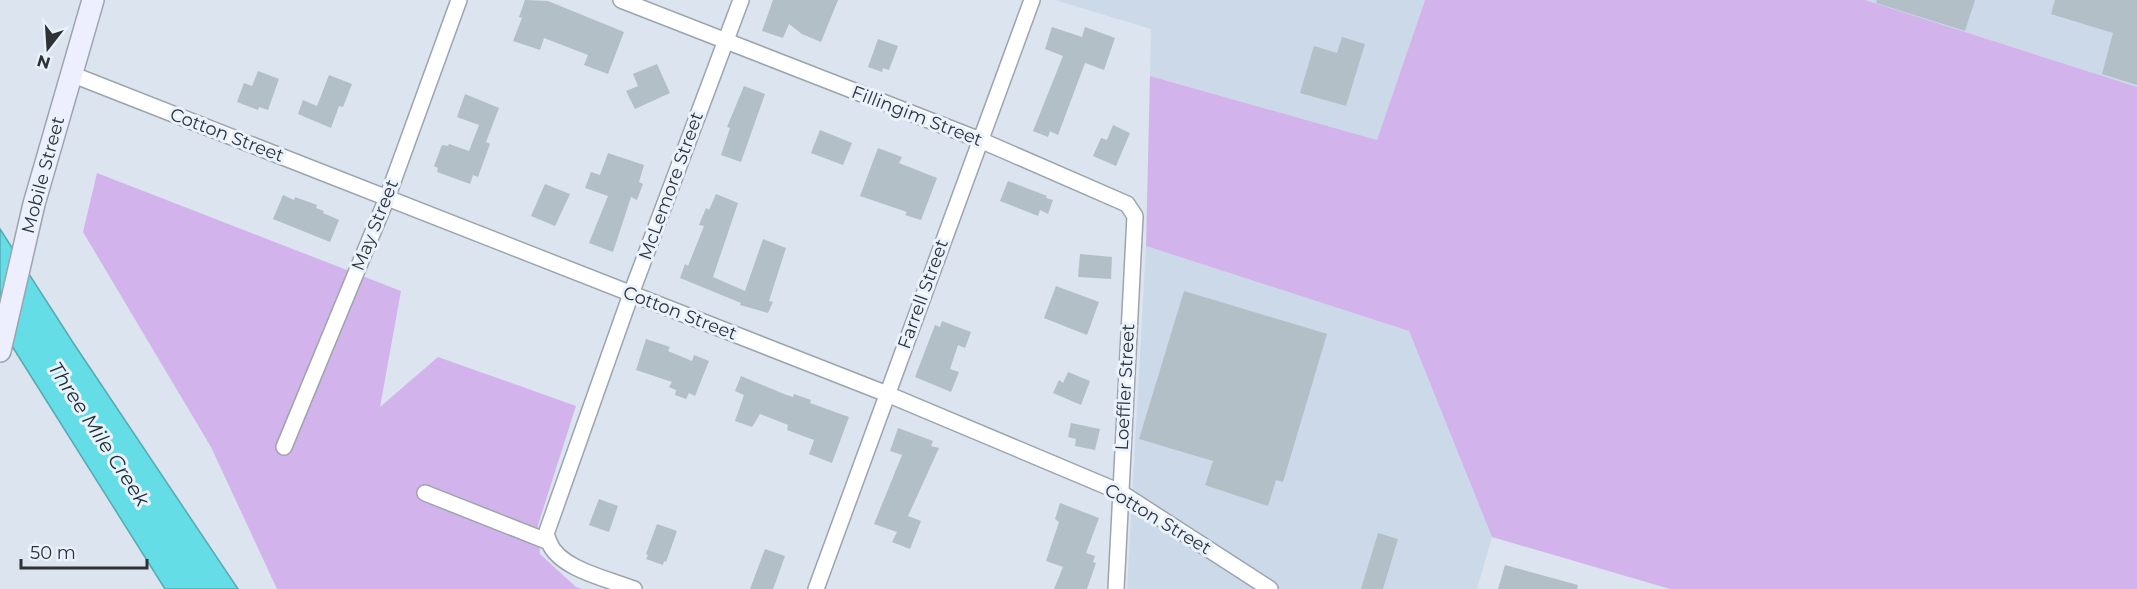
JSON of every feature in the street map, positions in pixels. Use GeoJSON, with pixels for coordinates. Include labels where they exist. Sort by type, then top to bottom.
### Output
{"type":"FeatureCollection","features":[{"type":"Feature","properties":{"kind":"street","name":"Mobile Street"},"geometry":{"type":"LineString","coordinates":[[0,351],[34,204],[93,0]]}},
{"type":"Feature","properties":{"kind":"street","name":"May Street"},"geometry":{"type":"LineString","coordinates":[[285,447],[387,198],[459,0]]}},
{"type":"Feature","properties":{"kind":"street","name":"Fillingim Street"},"geometry":{"type":"LineString","coordinates":[[621,0],[980,140],[1127,204],[1135,216],[1131,293]]}},
{"type":"Feature","properties":{"kind":"street","name":"McLemore Street"},"geometry":{"type":"LineString","coordinates":[[549,542],[546,534],[631,294],[741,0]]}},
{"type":"Feature","properties":{"kind":"street","name":"Farrell Street"},"geometry":{"type":"LineString","coordinates":[[816,589],[1032,0]]}},
{"type":"Feature","properties":{"kind":"street","name":"Cotton Street"},"geometry":{"type":"LineString","coordinates":[[71,74],[887,394],[1120,492],[1270,589]]}},
{"type":"Feature","properties":{"kind":"street","name":"Loeffler Street"},"geometry":{"type":"LineString","coordinates":[[1116,589],[1131,293]]}},
{"type":"Feature","properties":{"kind":"street"},"geometry":{"type":"LineString","coordinates":[[425,493],[549,542],[553,551],[565,563],[634,589]]}},
{"type":"Feature","properties":{"kind":"shaded area"},"geometry":{"type":"Polygon","coordinates":[[[1055,0],[1425,0],[1377,140],[1150,76],[1151,29],[1055,0]]]}},
{"type":"Feature","properties":{"kind":"shaded area"},"geometry":{"type":"Polygon","coordinates":[[[1425,0],[1865,0],[2137,87],[2137,589],[1670,589],[1492,537],[1409,331],[1146,246],[1150,76],[1377,140],[1425,0]]]}},
{"type":"Feature","properties":{"kind":"shaded area"},"geometry":{"type":"Polygon","coordinates":[[[1865,0],[2137,0],[2137,87],[1865,0]]]}},
{"type":"Feature","properties":{"kind":"shaded area"},"geometry":{"type":"Polygon","coordinates":[[[97,173],[401,291],[380,407],[438,357],[576,406],[538,525],[540,554],[576,587],[582,589],[277,589],[211,447],[83,232],[97,173]]]}},
{"type":"Feature","properties":{"kind":"shaded area"},"geometry":{"type":"Polygon","coordinates":[[[1146,246],[1409,331],[1492,537],[1477,589],[1127,589],[1146,246]]]}},
{"type":"Feature","properties":{"kind":"water","name":"Three Mile Creek"},"geometry":{"type":"Polygon","coordinates":[[[0,229],[238,589],[165,589],[0,327],[0,229]]]}},
{"type":"Feature","properties":{"kind":"building"},"geometry":{"type":"Polygon","coordinates":[[[525,0],[548,1],[624,32],[608,74],[584,65],[588,55],[544,38],[540,50],[513,41],[522,18],[519,17],[525,0]]]}},
{"type":"Feature","properties":{"kind":"building"},"geometry":{"type":"Polygon","coordinates":[[[773,0],[838,0],[821,42],[802,34],[789,24],[783,38],[762,31],[773,0]]]}},
{"type":"Feature","properties":{"kind":"building"},"geometry":{"type":"Polygon","coordinates":[[[1877,0],[1975,0],[1965,31],[1876,3],[1877,0]]]}},
{"type":"Feature","properties":{"kind":"building"},"geometry":{"type":"Polygon","coordinates":[[[2055,0],[2137,0],[2137,85],[2102,74],[2113,33],[2051,14],[2055,0]]]}},
{"type":"Feature","properties":{"kind":"building"},"geometry":{"type":"Polygon","coordinates":[[[1052,27],[1082,37],[1085,27],[1115,38],[1104,70],[1085,63],[1058,135],[1050,131],[1048,137],[1033,131],[1063,56],[1045,49],[1052,27]]]}},
{"type":"Feature","properties":{"kind":"building"},"geometry":{"type":"Polygon","coordinates":[[[1342,37],[1365,44],[1346,106],[1300,93],[1314,46],[1337,53],[1342,37]]]}},
{"type":"Feature","properties":{"kind":"building"},"geometry":{"type":"Polygon","coordinates":[[[878,39],[898,46],[889,70],[883,68],[882,72],[868,67],[878,39]]]}},
{"type":"Feature","properties":{"kind":"building"},"geometry":{"type":"Polygon","coordinates":[[[657,64],[670,93],[635,109],[626,91],[638,86],[633,74],[657,64]]]}},
{"type":"Feature","properties":{"kind":"building"},"geometry":{"type":"Polygon","coordinates":[[[258,71],[279,79],[268,110],[259,107],[258,110],[237,102],[244,83],[252,86],[258,71]]]}},
{"type":"Feature","properties":{"kind":"building"},"geometry":{"type":"Polygon","coordinates":[[[329,75],[352,84],[343,107],[339,106],[331,128],[298,114],[303,100],[317,106],[329,75]]]}},
{"type":"Feature","properties":{"kind":"building"},"geometry":{"type":"Polygon","coordinates":[[[744,86],[765,94],[741,162],[721,155],[730,128],[727,127],[744,86]]]}},
{"type":"Feature","properties":{"kind":"building"},"geometry":{"type":"Polygon","coordinates":[[[465,94],[499,108],[486,142],[490,144],[478,177],[473,175],[470,184],[437,172],[438,168],[434,166],[442,145],[448,146],[449,144],[469,151],[479,125],[457,117],[465,94]]]}},
{"type":"Feature","properties":{"kind":"building"},"geometry":{"type":"Polygon","coordinates":[[[1113,125],[1130,133],[1116,166],[1093,156],[1101,138],[1107,140],[1113,125]]]}},
{"type":"Feature","properties":{"kind":"building"},"geometry":{"type":"Polygon","coordinates":[[[820,130],[852,143],[843,165],[811,153],[820,130]]]}},
{"type":"Feature","properties":{"kind":"building"},"geometry":{"type":"Polygon","coordinates":[[[878,148],[902,157],[899,163],[937,178],[921,220],[905,215],[907,212],[860,196],[878,148]]]}},
{"type":"Feature","properties":{"kind":"building"},"geometry":{"type":"Polygon","coordinates":[[[608,153],[644,165],[639,182],[643,184],[637,200],[631,197],[613,252],[589,243],[608,196],[585,188],[591,172],[600,175],[608,153]]]}},
{"type":"Feature","properties":{"kind":"building"},"geometry":{"type":"Polygon","coordinates":[[[1008,181],[1053,200],[1048,214],[1040,210],[1038,216],[1000,201],[1008,181]]]}},
{"type":"Feature","properties":{"kind":"building"},"geometry":{"type":"Polygon","coordinates":[[[545,184],[570,194],[555,226],[531,216],[545,184]]]}},
{"type":"Feature","properties":{"kind":"building"},"geometry":{"type":"Polygon","coordinates":[[[716,194],[738,203],[713,277],[745,291],[763,239],[786,248],[769,301],[773,302],[768,313],[740,305],[741,303],[680,278],[685,264],[688,266],[704,226],[699,225],[706,208],[709,210],[716,194]]]}},
{"type":"Feature","properties":{"kind":"building"},"geometry":{"type":"Polygon","coordinates":[[[283,195],[317,205],[316,208],[324,211],[323,213],[339,220],[330,242],[273,219],[283,195]]]}},
{"type":"Feature","properties":{"kind":"building"},"geometry":{"type":"Polygon","coordinates":[[[1080,254],[1112,257],[1111,279],[1078,277],[1080,254]]]}},
{"type":"Feature","properties":{"kind":"building"},"geometry":{"type":"Polygon","coordinates":[[[1056,286],[1099,302],[1087,335],[1044,318],[1056,286]]]}},
{"type":"Feature","properties":{"kind":"building"},"geometry":{"type":"Polygon","coordinates":[[[1184,291],[1327,334],[1283,482],[1276,480],[1268,506],[1205,485],[1213,461],[1139,439],[1184,291]]]}},
{"type":"Feature","properties":{"kind":"building"},"geometry":{"type":"Polygon","coordinates":[[[942,321],[971,332],[965,348],[958,345],[950,369],[959,372],[951,392],[915,377],[935,325],[940,327],[942,321]]]}},
{"type":"Feature","properties":{"kind":"building"},"geometry":{"type":"Polygon","coordinates":[[[646,339],[670,347],[668,351],[692,361],[694,355],[709,361],[695,396],[689,393],[686,399],[675,395],[676,390],[669,387],[672,382],[636,370],[646,339]]]}},
{"type":"Feature","properties":{"kind":"building"},"geometry":{"type":"Polygon","coordinates":[[[1068,372],[1090,381],[1081,405],[1053,393],[1059,380],[1063,383],[1068,372]]]}},
{"type":"Feature","properties":{"kind":"building"},"geometry":{"type":"Polygon","coordinates":[[[741,376],[784,394],[793,397],[794,394],[811,400],[810,403],[849,417],[832,463],[809,454],[814,440],[787,430],[788,425],[760,414],[752,427],[735,421],[744,395],[735,391],[741,376]]]}},
{"type":"Feature","properties":{"kind":"building"},"geometry":{"type":"Polygon","coordinates":[[[1071,423],[1100,429],[1095,450],[1075,446],[1076,439],[1068,437],[1071,423]]]}},
{"type":"Feature","properties":{"kind":"building"},"geometry":{"type":"Polygon","coordinates":[[[898,428],[933,441],[931,446],[939,448],[908,516],[921,521],[910,549],[892,542],[897,532],[874,524],[902,455],[890,451],[898,428]]]}},
{"type":"Feature","properties":{"kind":"building"},"geometry":{"type":"Polygon","coordinates":[[[599,499],[618,506],[609,532],[589,525],[599,499]]]}},
{"type":"Feature","properties":{"kind":"building"},"geometry":{"type":"Polygon","coordinates":[[[1060,503],[1099,518],[1086,553],[1095,556],[1093,562],[1096,563],[1087,589],[1054,589],[1063,567],[1046,561],[1059,522],[1055,519],[1060,503]]]}},
{"type":"Feature","properties":{"kind":"building"},"geometry":{"type":"Polygon","coordinates":[[[657,524],[677,531],[663,565],[646,559],[657,524]]]}},
{"type":"Feature","properties":{"kind":"building"},"geometry":{"type":"Polygon","coordinates":[[[1378,533],[1398,539],[1383,589],[1361,589],[1378,533]]]}},
{"type":"Feature","properties":{"kind":"building"},"geometry":{"type":"Polygon","coordinates":[[[765,549],[785,556],[775,584],[773,589],[750,589],[765,549]]]}},
{"type":"Feature","properties":{"kind":"building"},"geometry":{"type":"Polygon","coordinates":[[[1505,565],[1578,585],[1577,589],[1498,589],[1505,565]]]}}]}
